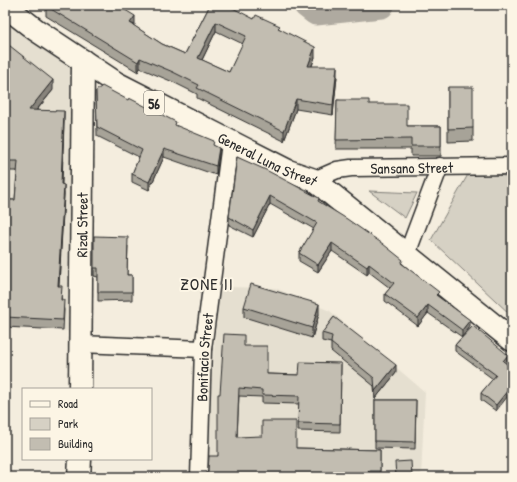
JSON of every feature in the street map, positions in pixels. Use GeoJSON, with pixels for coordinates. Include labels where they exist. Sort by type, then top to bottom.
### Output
{"type":"FeatureCollection","features":[{"type":"Feature","properties":{"kind":"main road","name":"General Luna Street"},"geometry":{"type":"LineString","coordinates":[[5,6],[36,30],[116,83],[288,171],[314,180],[512,340]]}},
{"type":"Feature","properties":{"kind":"main road","name":"Rizal Street"},"geometry":{"type":"LineString","coordinates":[[80,388],[83,61]]}},
{"type":"Feature","properties":{"kind":"main road"},"geometry":{"type":"LineString","coordinates":[[79,477],[80,460]]}},
{"type":"Feature","properties":{"kind":"street","name":"Bonifacio Street"},"geometry":{"type":"LineString","coordinates":[[199,477],[203,349],[230,142]]}},
{"type":"Feature","properties":{"kind":"street"},"geometry":{"type":"LineString","coordinates":[[406,254],[440,166]]}},
{"type":"Feature","properties":{"kind":"street","name":"Sansano Street"},"geometry":{"type":"LineString","coordinates":[[314,180],[337,170],[352,168],[512,166]]}},
{"type":"Feature","properties":{"kind":"street"},"geometry":{"type":"LineString","coordinates":[[80,344],[203,349]]}},
{"type":"Feature","properties":{"kind":"shaded area"},"geometry":{"type":"Polygon","coordinates":[[[5,19],[72,70],[71,331],[5,328],[5,19]]]}},
{"type":"Feature","properties":{"kind":"shaded area"},"geometry":{"type":"Polygon","coordinates":[[[219,287],[275,288],[330,311],[425,392],[421,477],[232,477],[232,463],[205,462],[219,287]]]}},
{"type":"Feature","properties":{"kind":"green space"},"geometry":{"type":"Polygon","coordinates":[[[470,171],[512,177],[512,316],[431,240],[470,171]]]}},
{"type":"Feature","properties":{"kind":"green space"},"geometry":{"type":"Polygon","coordinates":[[[369,191],[417,193],[405,218],[369,191]]]}},
{"type":"Feature","properties":{"kind":"building"},"geometry":{"type":"Polygon","coordinates":[[[117,5],[135,16],[130,23],[162,44],[185,54],[210,5],[227,5],[254,19],[256,15],[280,26],[278,28],[315,47],[308,66],[337,66],[333,105],[296,99],[284,131],[197,88],[199,85],[173,72],[140,58],[138,62],[46,6],[117,5]],[[216,22],[198,58],[229,72],[246,36],[216,22]]]}},
{"type":"Feature","properties":{"kind":"building"},"geometry":{"type":"Polygon","coordinates":[[[5,42],[53,80],[29,110],[64,111],[61,184],[64,185],[58,286],[62,286],[61,300],[64,300],[63,320],[5,317],[5,200],[15,200],[18,161],[5,161],[5,42]]]}},
{"type":"Feature","properties":{"kind":"building"},"geometry":{"type":"Polygon","coordinates":[[[102,86],[128,100],[129,98],[176,122],[175,125],[214,141],[213,145],[219,148],[216,166],[164,149],[149,182],[132,174],[142,150],[97,127],[96,91],[102,86]]]}},
{"type":"Feature","properties":{"kind":"building"},"geometry":{"type":"Polygon","coordinates":[[[448,87],[473,87],[473,128],[448,129],[448,87]]]}},
{"type":"Feature","properties":{"kind":"building"},"geometry":{"type":"Polygon","coordinates":[[[337,100],[369,100],[369,104],[407,104],[407,126],[441,126],[441,146],[411,146],[411,139],[336,140],[337,100]]]}},
{"type":"Feature","properties":{"kind":"building"},"geometry":{"type":"Polygon","coordinates":[[[237,157],[266,170],[319,198],[318,201],[347,219],[403,260],[401,263],[439,292],[436,295],[470,320],[462,330],[428,305],[418,318],[385,294],[394,283],[369,264],[367,267],[332,243],[318,265],[299,253],[317,223],[270,196],[253,230],[229,217],[237,157]]]}},
{"type":"Feature","properties":{"kind":"building"},"geometry":{"type":"Polygon","coordinates":[[[94,236],[128,237],[127,275],[132,275],[132,292],[98,292],[98,268],[94,268],[94,236]]]}},
{"type":"Feature","properties":{"kind":"building"},"geometry":{"type":"Polygon","coordinates":[[[251,284],[319,304],[312,328],[244,307],[251,284]]]}},
{"type":"Feature","properties":{"kind":"building"},"geometry":{"type":"Polygon","coordinates":[[[334,317],[396,365],[375,391],[374,378],[331,343],[332,336],[322,333],[334,317]]]}},
{"type":"Feature","properties":{"kind":"building"},"geometry":{"type":"Polygon","coordinates":[[[473,326],[508,355],[503,361],[512,368],[512,385],[496,405],[481,393],[496,375],[455,345],[473,326]]]}},
{"type":"Feature","properties":{"kind":"building"},"geometry":{"type":"Polygon","coordinates":[[[224,334],[244,335],[244,346],[267,346],[267,374],[299,375],[300,362],[341,363],[340,424],[298,423],[299,396],[262,395],[262,390],[239,388],[237,437],[262,436],[262,421],[296,421],[296,448],[380,450],[380,471],[368,471],[368,477],[205,477],[208,470],[209,456],[218,456],[218,394],[220,394],[224,334]]]}},
{"type":"Feature","properties":{"kind":"building"},"geometry":{"type":"Polygon","coordinates":[[[375,400],[416,400],[415,442],[375,441],[375,400]]]}},
{"type":"Feature","properties":{"kind":"building"},"geometry":{"type":"Polygon","coordinates":[[[411,461],[412,477],[396,477],[395,462],[411,461]]]}},
{"type":"Feature","properties":{"kind":"waterway"},"geometry":{"type":"LineString","coordinates":[[307,5],[316,12],[381,5]]}},
{"type":"Feature","properties":{"kind":"district","name":"ZONE II"},"geometry":{"type":"Point","coordinates":[207,283]}}]}
